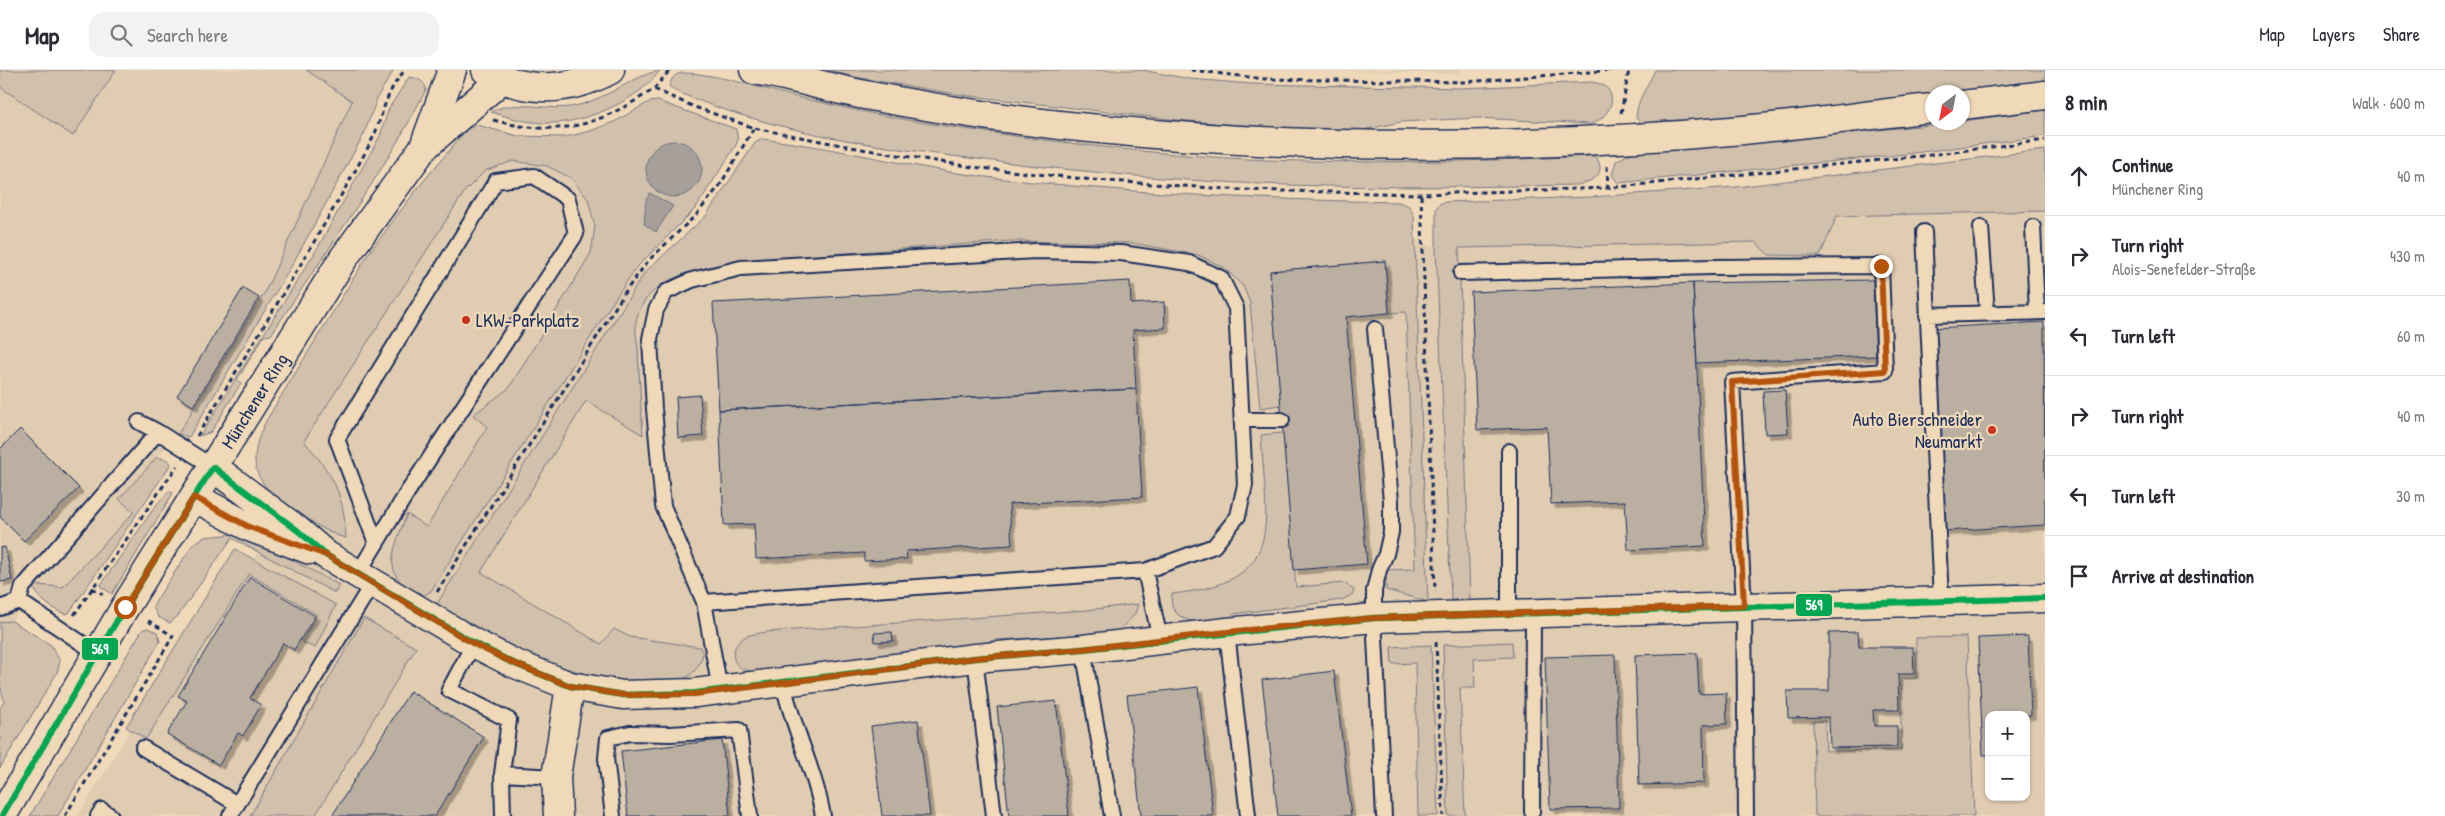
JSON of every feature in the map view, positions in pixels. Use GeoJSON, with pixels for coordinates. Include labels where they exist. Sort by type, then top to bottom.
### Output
{"type":"FeatureCollection","features":[{"type":"Feature","properties":{"kind":"main road","name":"Münchener Ring"},"geometry":{"type":"LineString","coordinates":[[424,147],[452,70]]}},
{"type":"Feature","properties":{"kind":"main road"},"geometry":{"type":"LineString","coordinates":[[494,74],[537,88],[557,88],[574,85],[610,70]]}},
{"type":"Feature","properties":{"kind":"main road"},"geometry":{"type":"LineString","coordinates":[[759,70],[855,93],[953,111],[1099,129],[1195,138],[1296,144],[1381,145],[1620,138],[1743,130],[1925,109]]}},
{"type":"Feature","properties":{"kind":"main road","name":"Münchener Ring"},"geometry":{"type":"LineString","coordinates":[[2,816],[125,607],[338,267],[424,147],[468,107],[494,74]]}},
{"type":"Feature","properties":{"kind":"main road"},"geometry":{"type":"LineString","coordinates":[[1970,104],[2045,95]]}},
{"type":"Feature","properties":{"kind":"main road"},"geometry":{"type":"LineString","coordinates":[[213,467],[297,530],[326,555],[474,644],[513,663],[570,686],[642,696],[783,683],[975,658],[1082,649],[1160,639],[1374,618],[1941,600],[2045,602]]}},
{"type":"Feature","properties":{"kind":"main road"},"geometry":{"type":"LineString","coordinates":[[194,497],[249,527],[326,555]]}},
{"type":"Feature","properties":{"kind":"main road"},"geometry":{"type":"LineString","coordinates":[[558,816],[556,777],[570,686]]}},
{"type":"Feature","properties":{"kind":"lane"},"geometry":{"type":"LineString","coordinates":[[144,748],[234,810],[365,579],[376,543],[576,234],[568,198],[534,176],[496,182],[336,439],[376,543]]}},
{"type":"Feature","properties":{"kind":"lane"},"geometry":{"type":"LineString","coordinates":[[1928,315],[2041,312],[2034,226]]}},
{"type":"Feature","properties":{"kind":"lane"},"geometry":{"type":"LineString","coordinates":[[1981,228],[1987,313]]}},
{"type":"Feature","properties":{"kind":"lane"},"geometry":{"type":"LineString","coordinates":[[1924,232],[1941,600]]}},
{"type":"Feature","properties":{"kind":"lane"},"geometry":{"type":"LineString","coordinates":[[704,602],[1145,571],[1214,546],[1238,516],[1245,485],[1236,308],[1221,278],[1189,263],[1121,253],[1036,250],[741,268],[692,280],[666,292],[656,310],[650,339],[663,506],[704,602],[720,690]]}},
{"type":"Feature","properties":{"kind":"lane"},"geometry":{"type":"LineString","coordinates":[[1461,273],[1704,267],[1881,266],[1885,371],[1732,382],[1744,606],[1746,815]]}},
{"type":"Feature","properties":{"kind":"lane"},"geometry":{"type":"LineString","coordinates":[[1375,329],[1391,501],[1391,532],[1386,554],[1378,570],[1374,591],[1384,816]]}},
{"type":"Feature","properties":{"kind":"lane"},"geometry":{"type":"LineString","coordinates":[[1242,420],[1282,420]]}},
{"type":"Feature","properties":{"kind":"lane"},"geometry":{"type":"LineString","coordinates":[[139,422],[213,467]]}},
{"type":"Feature","properties":{"kind":"lane"},"geometry":{"type":"LineString","coordinates":[[19,601],[24,587],[158,432]]}},
{"type":"Feature","properties":{"kind":"lane"},"geometry":{"type":"LineString","coordinates":[[1509,450],[1521,612],[1532,812]]}},
{"type":"Feature","properties":{"kind":"lane"},"geometry":{"type":"LineString","coordinates":[[1145,571],[1160,639]]}},
{"type":"Feature","properties":{"kind":"lane"},"geometry":{"type":"LineString","coordinates":[[0,608],[19,601]]}},
{"type":"Feature","properties":{"kind":"lane"},"geometry":{"type":"LineString","coordinates":[[19,601],[98,654]]}},
{"type":"Feature","properties":{"kind":"lane"},"geometry":{"type":"LineString","coordinates":[[1227,632],[1248,816]]}},
{"type":"Feature","properties":{"kind":"lane"},"geometry":{"type":"LineString","coordinates":[[474,644],[449,690],[509,720],[502,774],[503,816]]}},
{"type":"Feature","properties":{"kind":"lane"},"geometry":{"type":"LineString","coordinates":[[1082,649],[1112,816]]}},
{"type":"Feature","properties":{"kind":"lane"},"geometry":{"type":"LineString","coordinates":[[975,658],[994,816]]}},
{"type":"Feature","properties":{"kind":"lane"},"geometry":{"type":"LineString","coordinates":[[783,683],[790,715],[809,761],[823,816]]}},
{"type":"Feature","properties":{"kind":"lane"},"geometry":{"type":"LineString","coordinates":[[612,816],[606,758],[608,738],[630,734],[739,730],[750,816]]}},
{"type":"Feature","properties":{"kind":"lane"},"geometry":{"type":"LineString","coordinates":[[502,774],[556,777]]}},
{"type":"Feature","properties":{"kind":"lane"},"geometry":{"type":"LineString","coordinates":[[98,816],[102,810],[111,816]]}},
{"type":"Feature","properties":{"kind":"path"},"geometry":{"type":"LineString","coordinates":[[63,632],[188,451],[314,243],[368,146],[385,100],[396,80],[405,70]]}},
{"type":"Feature","properties":{"kind":"path"},"geometry":{"type":"LineString","coordinates":[[468,107],[489,119],[516,126],[547,129],[571,127],[607,118],[654,89],[670,70]]}},
{"type":"Feature","properties":{"kind":"path"},"geometry":{"type":"LineString","coordinates":[[1191,70],[1264,79],[1466,82],[1613,70]]}},
{"type":"Feature","properties":{"kind":"path"},"geometry":{"type":"LineString","coordinates":[[1620,138],[1622,99],[1629,70]]}},
{"type":"Feature","properties":{"kind":"path"},"geometry":{"type":"LineString","coordinates":[[654,89],[692,106],[754,128],[862,150],[972,167],[1085,179],[1242,190],[1421,194],[1608,188],[1930,155],[2045,140]]}},
{"type":"Feature","properties":{"kind":"path"},"geometry":{"type":"LineString","coordinates":[[423,613],[625,292],[648,261],[703,207],[720,185],[754,128]]}},
{"type":"Feature","properties":{"kind":"path"},"geometry":{"type":"LineString","coordinates":[[1421,194],[1443,816]]}},
{"type":"Feature","properties":{"kind":"path"},"geometry":{"type":"LineString","coordinates":[[65,816],[173,636],[92,588]]}},
{"type":"Feature","properties":{"kind":"shaded area"},"geometry":{"type":"Polygon","coordinates":[[[0,70],[116,70],[73,136],[0,87],[0,70]]]}},
{"type":"Feature","properties":{"kind":"shaded area"},"geometry":{"type":"Polygon","coordinates":[[[116,70],[306,70],[352,100],[265,292],[178,434],[119,499],[135,512],[63,587],[35,585],[12,621],[0,622],[0,87],[73,136],[116,70]]]}},
{"type":"Feature","properties":{"kind":"shaded area"},"geometry":{"type":"Polygon","coordinates":[[[306,70],[394,70],[378,96],[364,134],[291,267],[189,437],[178,434],[265,292],[352,101],[306,70]]]}},
{"type":"Feature","properties":{"kind":"shaded area"},"geometry":{"type":"Polygon","coordinates":[[[660,70],[652,81],[627,100],[580,119],[565,122],[536,123],[491,112],[510,106],[554,108],[575,106],[597,99],[649,73],[660,70]]]}},
{"type":"Feature","properties":{"kind":"shaded area"},"geometry":{"type":"Polygon","coordinates":[[[828,70],[1142,70],[1190,79],[1252,84],[1462,88],[1592,82],[1608,89],[1611,95],[1611,102],[1609,109],[1604,115],[1598,121],[1590,124],[1477,118],[1401,122],[1358,131],[1280,129],[1177,120],[962,95],[854,77],[828,70]]]}},
{"type":"Feature","properties":{"kind":"shaded area"},"geometry":{"type":"Polygon","coordinates":[[[1329,70],[1461,70],[1461,74],[1329,70]]]}},
{"type":"Feature","properties":{"kind":"shaded area"},"geometry":{"type":"Polygon","coordinates":[[[1655,70],[2045,70],[2045,83],[1970,91],[1970,85],[1925,85],[1925,97],[1709,119],[1641,123],[1636,118],[1638,105],[1655,70]]]}},
{"type":"Feature","properties":{"kind":"shaded area"},"geometry":{"type":"Polygon","coordinates":[[[681,73],[706,75],[833,105],[921,122],[1134,150],[1262,160],[1340,162],[1447,161],[1590,156],[1596,157],[1600,169],[1599,173],[1592,180],[1577,185],[1432,187],[1251,184],[1067,169],[872,145],[749,118],[673,90],[669,86],[671,81],[681,73]]]}},
{"type":"Feature","properties":{"kind":"shaded area"},"geometry":{"type":"Polygon","coordinates":[[[409,77],[423,82],[426,90],[391,153],[271,335],[264,336],[237,380],[241,383],[211,432],[200,436],[317,249],[380,136],[389,108],[409,77]]]}},
{"type":"Feature","properties":{"kind":"shaded area"},"geometry":{"type":"Polygon","coordinates":[[[658,101],[736,129],[738,140],[735,147],[695,209],[635,269],[431,591],[422,597],[408,589],[399,580],[394,571],[393,562],[397,540],[407,514],[427,527],[487,427],[473,415],[509,388],[591,253],[595,227],[588,199],[571,178],[547,166],[513,161],[485,171],[465,191],[304,441],[323,464],[335,485],[343,508],[346,538],[323,528],[287,505],[265,486],[255,464],[255,452],[267,419],[369,253],[417,189],[467,129],[477,125],[518,136],[566,137],[590,131],[616,121],[649,102],[658,101]]]}},
{"type":"Feature","properties":{"kind":"shaded area"},"geometry":{"type":"Polygon","coordinates":[[[2045,110],[2045,136],[1906,154],[1618,183],[1612,175],[1616,161],[1631,153],[1925,125],[1925,130],[1970,130],[1970,120],[2045,110]]]}},
{"type":"Feature","properties":{"kind":"shaded area"},"geometry":{"type":"Polygon","coordinates":[[[762,139],[818,147],[958,173],[1037,183],[1192,195],[1399,202],[1409,206],[1414,216],[1428,602],[1386,590],[1386,570],[1415,569],[1406,312],[1389,313],[1385,261],[1270,271],[1281,405],[1260,408],[1250,303],[1243,286],[1225,268],[1198,255],[1132,243],[1011,241],[750,260],[684,274],[668,281],[655,290],[644,302],[636,324],[643,435],[586,401],[481,572],[601,644],[614,629],[630,637],[700,647],[703,653],[701,661],[694,672],[687,677],[667,682],[647,683],[601,676],[554,665],[535,659],[487,638],[435,607],[645,272],[705,217],[755,143],[762,139]]]}},
{"type":"Feature","properties":{"kind":"shaded area"},"geometry":{"type":"Polygon","coordinates":[[[674,141],[685,143],[694,149],[700,158],[702,169],[700,180],[694,189],[685,195],[674,197],[663,195],[654,189],[648,180],[646,169],[648,158],[654,149],[663,143],[674,141]]]}},
{"type":"Feature","properties":{"kind":"shaded area"},"geometry":{"type":"Polygon","coordinates":[[[2045,150],[2045,211],[1837,216],[1820,256],[1769,255],[1755,242],[1459,248],[1470,599],[1451,600],[1436,248],[1436,209],[1439,204],[1445,202],[1591,197],[1736,187],[2045,150]]]}},
{"type":"Feature","properties":{"kind":"shaded area"},"geometry":{"type":"Polygon","coordinates":[[[513,161],[547,166],[571,178],[588,199],[595,227],[591,253],[653,275],[815,190],[1414,239],[1437,248],[1755,242],[1769,255],[1820,256],[1837,216],[2045,211],[2045,816],[78,816],[130,730],[146,739],[249,574],[280,489],[304,441],[465,191],[485,170],[513,161]]]}},
{"type":"Feature","properties":{"kind":"shaded area"},"geometry":{"type":"Polygon","coordinates":[[[650,193],[673,206],[656,232],[644,224],[646,200],[650,193]]]}},
{"type":"Feature","properties":{"kind":"shaded area"},"geometry":{"type":"Polygon","coordinates":[[[1283,433],[1296,587],[1344,583],[1354,590],[1353,594],[1342,600],[1233,614],[1233,624],[1204,623],[1183,618],[1176,613],[1172,605],[1172,594],[1209,587],[1235,577],[1252,562],[1262,544],[1265,522],[1265,497],[1261,435],[1283,433]]]}},
{"type":"Feature","properties":{"kind":"shaded area"},"geometry":{"type":"Polygon","coordinates":[[[157,457],[168,460],[171,464],[69,613],[65,614],[51,607],[33,588],[35,585],[63,587],[134,512],[119,499],[157,457]]]}},
{"type":"Feature","properties":{"kind":"shaded area"},"geometry":{"type":"Polygon","coordinates":[[[169,491],[173,493],[112,594],[100,586],[157,504],[169,491]]]}},
{"type":"Feature","properties":{"kind":"shaded area"},"geometry":{"type":"Polygon","coordinates":[[[234,534],[281,554],[339,585],[335,593],[232,538],[178,616],[170,623],[158,617],[153,607],[194,543],[205,537],[234,534]]]}},
{"type":"Feature","properties":{"kind":"shaded area"},"geometry":{"type":"Polygon","coordinates":[[[235,549],[336,605],[315,648],[302,642],[317,615],[249,574],[146,739],[126,727],[235,549]]]}},
{"type":"Feature","properties":{"kind":"shaded area"},"geometry":{"type":"Polygon","coordinates":[[[1138,604],[1135,614],[1117,633],[996,640],[936,655],[878,655],[758,673],[738,666],[734,657],[735,647],[742,639],[749,635],[766,632],[1087,610],[1138,604]]]}},
{"type":"Feature","properties":{"kind":"shaded area"},"geometry":{"type":"Polygon","coordinates":[[[364,618],[416,648],[315,816],[250,816],[364,618]]]}},
{"type":"Feature","properties":{"kind":"shaded area"},"geometry":{"type":"Polygon","coordinates":[[[12,621],[51,645],[60,661],[57,673],[0,768],[0,708],[4,702],[0,684],[0,622],[12,621]]]}},
{"type":"Feature","properties":{"kind":"shaded area"},"geometry":{"type":"Polygon","coordinates":[[[147,628],[157,632],[160,641],[58,816],[30,816],[142,630],[147,628]]]}},
{"type":"Feature","properties":{"kind":"shaded area"},"geometry":{"type":"Polygon","coordinates":[[[1967,637],[1974,816],[1815,816],[1813,721],[1825,721],[1826,751],[1901,750],[1901,679],[1916,678],[1916,638],[1967,637]]]}},
{"type":"Feature","properties":{"kind":"shaded area"},"geometry":{"type":"Polygon","coordinates":[[[1512,642],[1513,657],[1474,659],[1475,688],[1460,688],[1465,816],[1448,816],[1443,645],[1512,642]]]}},
{"type":"Feature","properties":{"kind":"shaded area"},"geometry":{"type":"Polygon","coordinates":[[[1431,645],[1438,816],[1418,816],[1415,663],[1392,664],[1391,647],[1431,645]]]}},
{"type":"Feature","properties":{"kind":"building"},"geometry":{"type":"Polygon","coordinates":[[[1385,261],[1389,313],[1346,317],[1367,564],[1294,570],[1270,271],[1385,261]]]}},
{"type":"Feature","properties":{"kind":"building"},"geometry":{"type":"Polygon","coordinates":[[[1873,280],[1876,356],[1697,363],[1693,283],[1873,280]]]}},
{"type":"Feature","properties":{"kind":"building"},"geometry":{"type":"Polygon","coordinates":[[[1130,281],[1131,304],[1164,302],[1165,328],[1133,330],[1136,389],[719,410],[713,303],[1130,281]]]}},
{"type":"Feature","properties":{"kind":"building"},"geometry":{"type":"Polygon","coordinates":[[[1693,283],[1705,546],[1628,550],[1625,501],[1551,504],[1547,427],[1477,430],[1471,292],[1693,283]]]}},
{"type":"Feature","properties":{"kind":"building"},"geometry":{"type":"Polygon","coordinates":[[[243,288],[259,298],[193,406],[177,396],[243,288]]]}},
{"type":"Feature","properties":{"kind":"building","name":"Auto Bierschneider Neumarkt"},"geometry":{"type":"Polygon","coordinates":[[[2044,322],[2045,525],[1944,531],[1933,328],[2044,322]]]}},
{"type":"Feature","properties":{"kind":"building"},"geometry":{"type":"Polygon","coordinates":[[[1136,389],[1142,497],[1009,504],[1012,545],[906,551],[907,559],[864,561],[864,553],[756,559],[754,524],[724,525],[719,410],[1136,389]]]}},
{"type":"Feature","properties":{"kind":"building"},"geometry":{"type":"Polygon","coordinates":[[[1785,390],[1788,433],[1765,434],[1763,391],[1785,390]]]}},
{"type":"Feature","properties":{"kind":"building"},"geometry":{"type":"Polygon","coordinates":[[[700,395],[703,436],[678,438],[676,397],[700,395]]]}},
{"type":"Feature","properties":{"kind":"building"},"geometry":{"type":"Polygon","coordinates":[[[20,429],[79,488],[24,541],[0,517],[0,449],[20,429]]]}},
{"type":"Feature","properties":{"kind":"building"},"geometry":{"type":"Polygon","coordinates":[[[5,547],[12,580],[0,582],[0,548],[5,547]]]}},
{"type":"Feature","properties":{"kind":"building"},"geometry":{"type":"Polygon","coordinates":[[[250,577],[315,616],[294,650],[283,643],[250,698],[261,705],[243,736],[238,733],[219,765],[167,734],[187,701],[178,696],[250,577]]]}},
{"type":"Feature","properties":{"kind":"building"},"geometry":{"type":"Polygon","coordinates":[[[892,632],[893,641],[875,642],[874,633],[892,632]]]}},
{"type":"Feature","properties":{"kind":"building"},"geometry":{"type":"Polygon","coordinates":[[[1858,632],[1859,647],[1913,647],[1914,674],[1898,674],[1899,710],[1873,710],[1874,726],[1897,726],[1897,747],[1830,748],[1829,717],[1788,718],[1787,691],[1829,691],[1829,633],[1858,632]]]}},
{"type":"Feature","properties":{"kind":"building"},"geometry":{"type":"Polygon","coordinates":[[[2028,636],[2031,715],[2030,711],[1985,711],[1985,755],[1983,755],[1978,638],[2028,636]]]}},
{"type":"Feature","properties":{"kind":"building"},"geometry":{"type":"Polygon","coordinates":[[[1697,653],[1699,694],[1726,693],[1727,724],[1703,725],[1704,783],[1639,785],[1635,655],[1697,653]]]}},
{"type":"Feature","properties":{"kind":"building"},"geometry":{"type":"Polygon","coordinates":[[[1615,655],[1619,808],[1550,809],[1545,657],[1615,655]]]}},
{"type":"Feature","properties":{"kind":"building"},"geometry":{"type":"Polygon","coordinates":[[[1334,671],[1351,816],[1278,816],[1262,680],[1334,671]]]}},
{"type":"Feature","properties":{"kind":"building"},"geometry":{"type":"Polygon","coordinates":[[[1198,687],[1213,816],[1141,816],[1127,695],[1198,687]]]}},
{"type":"Feature","properties":{"kind":"building"},"geometry":{"type":"Polygon","coordinates":[[[410,691],[484,737],[435,816],[332,816],[410,691]]]}},
{"type":"Feature","properties":{"kind":"building"},"geometry":{"type":"Polygon","coordinates":[[[1056,701],[1069,816],[1009,816],[997,707],[1056,701]]]}},
{"type":"Feature","properties":{"kind":"building"},"geometry":{"type":"Polygon","coordinates":[[[918,720],[930,816],[882,816],[871,726],[918,720]]]}},
{"type":"Feature","properties":{"kind":"building"},"geometry":{"type":"Polygon","coordinates":[[[722,740],[730,816],[628,816],[621,751],[722,740]]]}},
{"type":"Feature","properties":{"kind":"transit line","name":"569"},"geometry":{"type":"LineString","coordinates":[[2,816],[125,607],[213,467],[297,530],[326,555],[474,643],[513,663],[570,686],[623,695],[695,693],[975,658],[1083,649],[1374,618],[2045,598]]}},
{"type":"Feature","properties":{"kind":"place","name":"LKW-Parkplatz"},"geometry":{"type":"Point","coordinates":[466,320]}},
{"type":"Feature","properties":{"kind":"place","name":"Auto Bierschneider Neumarkt"},"geometry":{"type":"Point","coordinates":[1992,430]}},
{"type":"Feature","properties":{"kind":"route"},"geometry":{"type":"LineString","coordinates":[[125,607],[194,497],[218,512],[249,527],[277,539],[326,555],[474,644],[513,663],[570,686],[623,695],[695,694],[975,658],[1082,649],[1160,639],[1374,618],[1744,606],[1732,382],[1885,371],[1881,266]]}}]}
